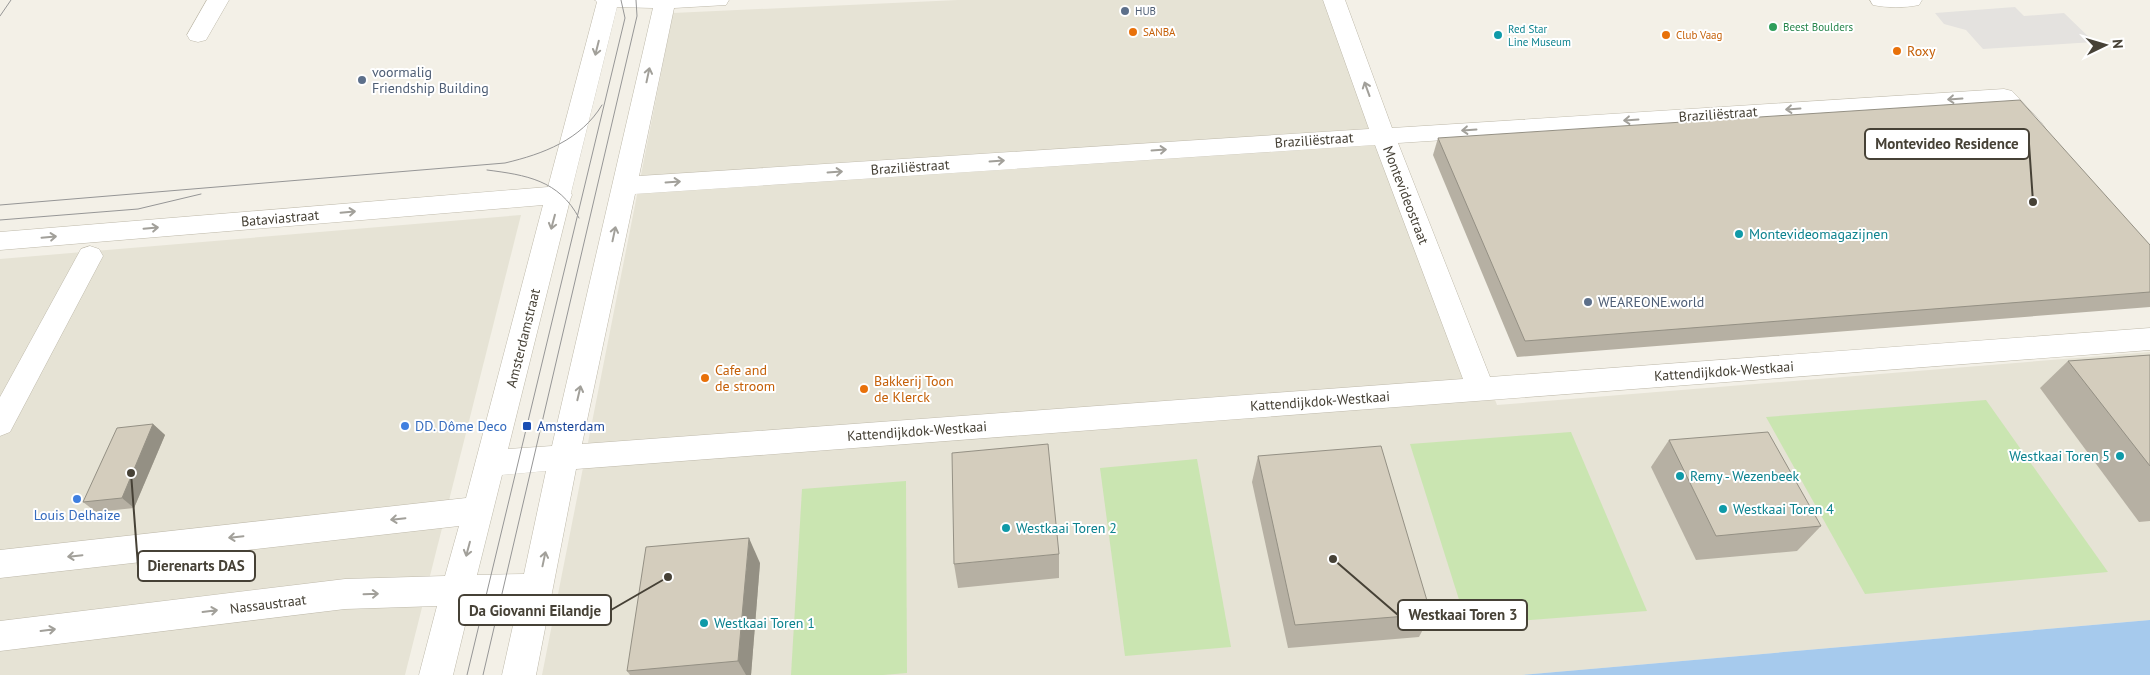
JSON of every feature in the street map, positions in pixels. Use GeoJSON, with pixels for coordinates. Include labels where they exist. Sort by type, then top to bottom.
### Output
{"type":"FeatureCollection","features":[{"type":"Feature","properties":{"kind":"street"},"geometry":{"type":"LineString","coordinates":[[198,35],[218,0]]}},
{"type":"Feature","properties":{"kind":"street"},"geometry":{"type":"LineString","coordinates":[[607,0],[665,2],[718,0]]}},
{"type":"Feature","properties":{"kind":"street","name":"Amsterdamstraat"},"geometry":{"type":"LineString","coordinates":[[436,675],[560,195],[607,0]]}},
{"type":"Feature","properties":{"kind":"street","name":"Montevideostraat"},"geometry":{"type":"LineString","coordinates":[[1334,0],[1383,135],[1481,390]]}},
{"type":"Feature","properties":{"kind":"street"},"geometry":{"type":"LineString","coordinates":[[1881,0],[1912,0]]}},
{"type":"Feature","properties":{"kind":"street"},"geometry":{"type":"LineString","coordinates":[[519,675],[564,458],[665,2]]}},
{"type":"Feature","properties":{"kind":"street","name":"Braziliëstraat"},"geometry":{"type":"LineString","coordinates":[[624,186],[2004,96],[2050,148]]}},
{"type":"Feature","properties":{"kind":"street","name":"Bataviastraat"},"geometry":{"type":"LineString","coordinates":[[0,241],[560,195]]}},
{"type":"Feature","properties":{"kind":"street"},"geometry":{"type":"LineString","coordinates":[[0,424],[90,256]]}},
{"type":"Feature","properties":{"kind":"street","name":"Kattendijkdok-Westkaai"},"geometry":{"type":"LineString","coordinates":[[491,463],[2150,339]]}},
{"type":"Feature","properties":{"kind":"street"},"geometry":{"type":"LineString","coordinates":[[0,564],[479,510]]}},
{"type":"Feature","properties":{"kind":"street","name":"Nassaustraat"},"geometry":{"type":"LineString","coordinates":[[0,636],[345,594],[538,588]]}},
{"type":"Feature","properties":{"kind":"shaded area"},"geometry":{"type":"Polygon","coordinates":[[[958,0],[1344,0],[1497,405],[2150,352],[2150,620],[1522,675],[542,675],[673,13],[958,0]]]}},
{"type":"Feature","properties":{"kind":"shaded area"},"geometry":{"type":"Polygon","coordinates":[[[2015,7],[2024,16],[2064,13],[2094,42],[1983,49],[1966,30],[1944,24],[1935,13],[2015,7]]]}},
{"type":"Feature","properties":{"kind":"shaded area"},"geometry":{"type":"Polygon","coordinates":[[[521,215],[405,675],[0,675],[0,259],[521,215]]]}},
{"type":"Feature","properties":{"kind":"green space"},"geometry":{"type":"Polygon","coordinates":[[[1986,400],[2108,572],[1865,594],[1766,417],[1986,400]]]}},
{"type":"Feature","properties":{"kind":"green space"},"geometry":{"type":"Polygon","coordinates":[[[1571,432],[1647,611],[1467,625],[1410,444],[1571,432]]]}},
{"type":"Feature","properties":{"kind":"green space"},"geometry":{"type":"Polygon","coordinates":[[[1197,459],[1231,647],[1125,656],[1100,468],[1197,459]]]}},
{"type":"Feature","properties":{"kind":"green space"},"geometry":{"type":"Polygon","coordinates":[[[906,481],[907,673],[883,675],[791,675],[802,489],[906,481]]]}},
{"type":"Feature","properties":{"kind":"water"},"geometry":{"type":"Polygon","coordinates":[[[2150,620],[2150,675],[1522,675],[2150,620]]]}},
{"type":"Feature","properties":{"kind":"building","name":"Montevideomagazijnen"},"geometry":{"type":"Polygon","coordinates":[[[2020,100],[2150,245],[2150,292],[1525,341],[1438,138],[2020,100]]]}},
{"type":"Feature","properties":{"kind":"building"},"geometry":{"type":"Polygon","coordinates":[[[2150,355],[2150,466],[2068,361],[2150,355]]]}},
{"type":"Feature","properties":{"kind":"building"},"geometry":{"type":"Polygon","coordinates":[[[153,424],[122,498],[83,502],[117,428],[153,424]]]}},
{"type":"Feature","properties":{"kind":"building"},"geometry":{"type":"Polygon","coordinates":[[[1768,432],[1821,526],[1716,536],[1669,440],[1768,432]]]}},
{"type":"Feature","properties":{"kind":"building","name":"Westkaai Toren 2"},"geometry":{"type":"Polygon","coordinates":[[[1048,444],[1059,554],[954,564],[952,453],[1048,444]]]}},
{"type":"Feature","properties":{"kind":"building"},"geometry":{"type":"Polygon","coordinates":[[[1381,446],[1431,614],[1295,625],[1258,456],[1381,446]]]}},
{"type":"Feature","properties":{"kind":"building","name":"Westkaai Toren 1"},"geometry":{"type":"Polygon","coordinates":[[[749,538],[738,661],[627,671],[646,547],[749,538]]]}},
{"type":"Feature","properties":{"kind":"tram line"},"geometry":{"type":"LineString","coordinates":[[0,16],[11,0]]}},
{"type":"Feature","properties":{"kind":"tram line"},"geometry":{"type":"LineString","coordinates":[[577,216],[625,18],[621,0]]}},
{"type":"Feature","properties":{"kind":"tram line"},"geometry":{"type":"LineString","coordinates":[[483,675],[637,16],[636,0]]}},
{"type":"Feature","properties":{"kind":"tram line"},"geometry":{"type":"LineString","coordinates":[[0,205],[505,163],[533,155],[560,144],[583,128],[602,105]]}},
{"type":"Feature","properties":{"kind":"tram line"},"geometry":{"type":"LineString","coordinates":[[487,170],[528,177],[551,187],[562,195],[577,216]]}},
{"type":"Feature","properties":{"kind":"tram line"},"geometry":{"type":"LineString","coordinates":[[0,220],[138,209],[201,194]]}},
{"type":"Feature","properties":{"kind":"tram line"},"geometry":{"type":"LineString","coordinates":[[467,675],[577,216]]}},
{"type":"Feature","properties":{"kind":"place","name":"HUB"},"geometry":{"type":"Point","coordinates":[1125,11]}},
{"type":"Feature","properties":{"kind":"place","name":"Beest Boulders"},"geometry":{"type":"Point","coordinates":[1773,27]}},
{"type":"Feature","properties":{"kind":"place","name":"SANBA"},"geometry":{"type":"Point","coordinates":[1133,32]}},
{"type":"Feature","properties":{"kind":"place","name":"Red Star Line Museum"},"geometry":{"type":"Point","coordinates":[1498,35]}},
{"type":"Feature","properties":{"kind":"place","name":"Club Vaag"},"geometry":{"type":"Point","coordinates":[1666,35]}},
{"type":"Feature","properties":{"kind":"place","name":"Roxy"},"geometry":{"type":"Point","coordinates":[1897,51]}},
{"type":"Feature","properties":{"kind":"place","name":"voormalig Friendship Building"},"geometry":{"type":"Point","coordinates":[362,80]}},
{"type":"Feature","properties":{"kind":"place","name":"Montevideo Residence"},"geometry":{"type":"Point","coordinates":[2033,202]}},
{"type":"Feature","properties":{"kind":"place","name":"Montevideomagazijnen"},"geometry":{"type":"Point","coordinates":[1739,234]}},
{"type":"Feature","properties":{"kind":"place","name":"WEAREONE.world"},"geometry":{"type":"Point","coordinates":[1588,302]}},
{"type":"Feature","properties":{"kind":"place","name":"Cafe and de stroom"},"geometry":{"type":"Point","coordinates":[705,378]}},
{"type":"Feature","properties":{"kind":"place","name":"Bakkerij Toon de Klerck"},"geometry":{"type":"Point","coordinates":[864,389]}},
{"type":"Feature","properties":{"kind":"place","name":"DD. Dôme Deco"},"geometry":{"type":"Point","coordinates":[405,426]}},
{"type":"Feature","properties":{"kind":"place","name":"Amsterdam"},"geometry":{"type":"Point","coordinates":[527,426]}},
{"type":"Feature","properties":{"kind":"place","name":"Westkaai Toren 5"},"geometry":{"type":"Point","coordinates":[2120,456]}},
{"type":"Feature","properties":{"kind":"place","name":"Dierenarts DAS"},"geometry":{"type":"Point","coordinates":[131,473]}},
{"type":"Feature","properties":{"kind":"place","name":"Remy - Wezenbeek"},"geometry":{"type":"Point","coordinates":[1680,476]}},
{"type":"Feature","properties":{"kind":"place","name":"Louis Delhaize"},"geometry":{"type":"Point","coordinates":[77,499]}},
{"type":"Feature","properties":{"kind":"place","name":"Westkaai Toren 4"},"geometry":{"type":"Point","coordinates":[1723,509]}},
{"type":"Feature","properties":{"kind":"place","name":"Westkaai Toren 2"},"geometry":{"type":"Point","coordinates":[1006,528]}},
{"type":"Feature","properties":{"kind":"place","name":"Westkaai Toren 3"},"geometry":{"type":"Point","coordinates":[1333,559]}},
{"type":"Feature","properties":{"kind":"place","name":"Da Giovanni Eilandje"},"geometry":{"type":"Point","coordinates":[668,577]}},
{"type":"Feature","properties":{"kind":"place","name":"Westkaai Toren 1"},"geometry":{"type":"Point","coordinates":[704,623]}}]}
